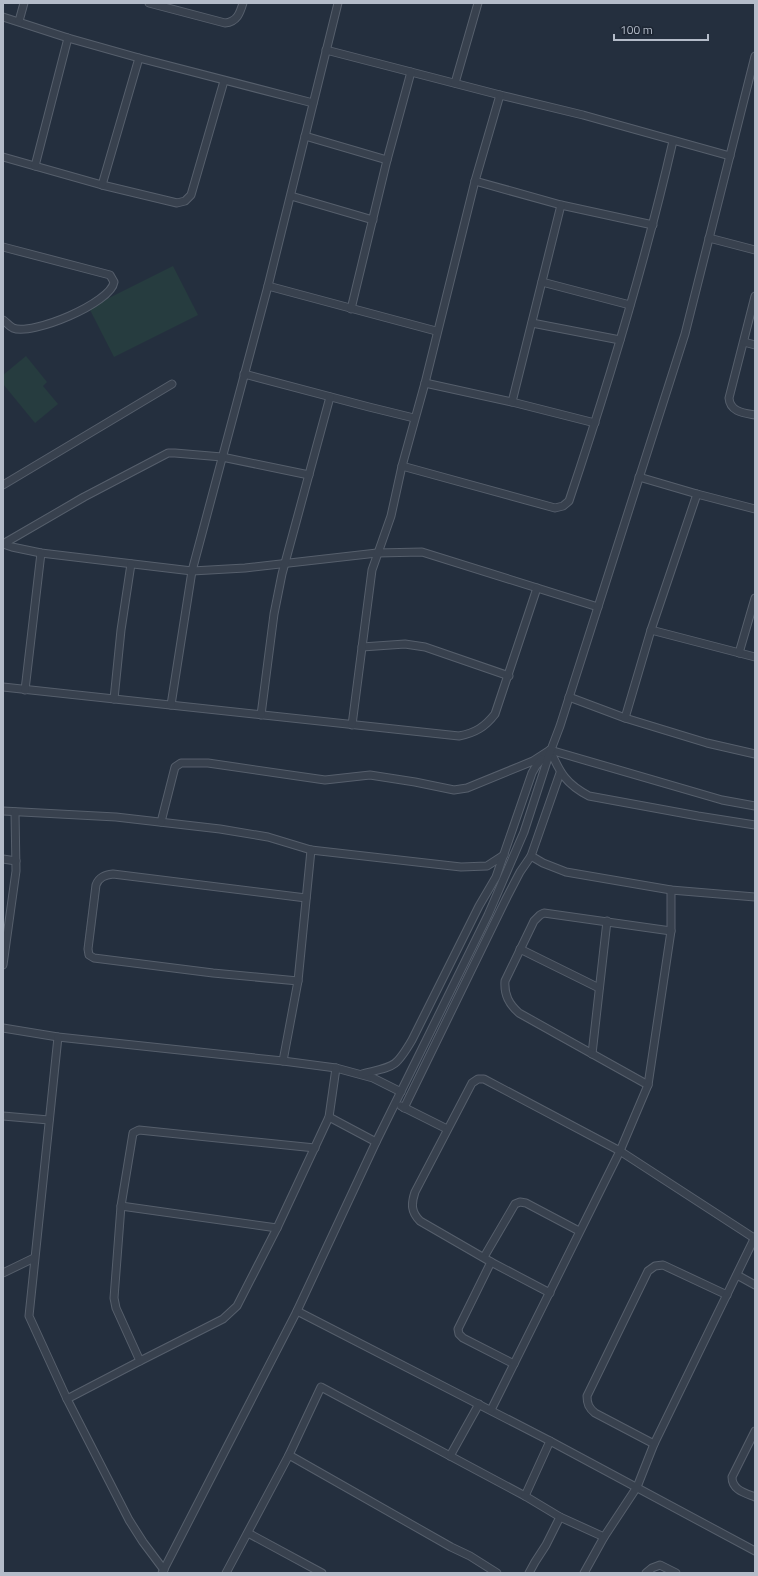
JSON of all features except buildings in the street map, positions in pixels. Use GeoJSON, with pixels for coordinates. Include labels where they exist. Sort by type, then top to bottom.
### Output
{"type":"FeatureCollection","features":[{"type":"Feature","properties":{"kind":"street"},"geometry":{"type":"LineString","coordinates":[[19,21],[24,3]]}},
{"type":"Feature","properties":{"kind":"street"},"geometry":{"type":"LineString","coordinates":[[149,3],[225,23],[236,18],[240,14],[243,3]]}},
{"type":"Feature","properties":{"kind":"street"},"geometry":{"type":"LineString","coordinates":[[171,705],[192,571],[268,286],[338,3]]}},
{"type":"Feature","properties":{"kind":"street"},"geometry":{"type":"LineString","coordinates":[[455,83],[478,3]]}},
{"type":"Feature","properties":{"kind":"street"},"geometry":{"type":"LineString","coordinates":[[3,17],[68,38],[139,58],[313,103]]}},
{"type":"Feature","properties":{"kind":"street"},"geometry":{"type":"LineString","coordinates":[[35,166],[68,38]]}},
{"type":"Feature","properties":{"kind":"street"},"geometry":{"type":"LineString","coordinates":[[326,50],[583,115],[730,156]]}},
{"type":"Feature","properties":{"kind":"street"},"geometry":{"type":"LineString","coordinates":[[58,1037],[48,1120],[29,1316],[67,1399],[130,1520],[163,1571],[297,1311],[376,1142],[488,915],[524,832],[569,697],[638,477],[685,334],[755,56]]}},
{"type":"Feature","properties":{"kind":"street"},"geometry":{"type":"LineString","coordinates":[[102,185],[139,58]]}},
{"type":"Feature","properties":{"kind":"street"},"geometry":{"type":"LineString","coordinates":[[351,308],[387,160],[411,72]]}},
{"type":"Feature","properties":{"kind":"street"},"geometry":{"type":"LineString","coordinates":[[3,157],[102,185],[181,203],[191,195],[224,81]]}},
{"type":"Feature","properties":{"kind":"street"},"geometry":{"type":"LineString","coordinates":[[352,725],[368,590],[372,570],[391,516],[414,418],[425,383],[436,331],[475,181],[500,95]]}},
{"type":"Feature","properties":{"kind":"street"},"geometry":{"type":"LineString","coordinates":[[306,136],[387,160]]}},
{"type":"Feature","properties":{"kind":"street"},"geometry":{"type":"LineString","coordinates":[[402,466],[555,508],[569,501],[595,423],[620,340],[652,225],[672,141]]}},
{"type":"Feature","properties":{"kind":"street"},"geometry":{"type":"LineString","coordinates":[[475,181],[561,204],[652,225]]}},
{"type":"Feature","properties":{"kind":"street"},"geometry":{"type":"LineString","coordinates":[[291,196],[373,220]]}},
{"type":"Feature","properties":{"kind":"street"},"geometry":{"type":"LineString","coordinates":[[512,402],[561,204]]}},
{"type":"Feature","properties":{"kind":"street"},"geometry":{"type":"LineString","coordinates":[[709,238],[755,250]]}},
{"type":"Feature","properties":{"kind":"street"},"geometry":{"type":"LineString","coordinates":[[3,247],[110,275],[114,282],[109,292],[101,298],[85,308],[61,319],[24,328],[14,328],[3,320]]}},
{"type":"Feature","properties":{"kind":"street"},"geometry":{"type":"LineString","coordinates":[[542,282],[630,305]]}},
{"type":"Feature","properties":{"kind":"street"},"geometry":{"type":"LineString","coordinates":[[268,286],[436,331]]}},
{"type":"Feature","properties":{"kind":"street"},"geometry":{"type":"LineString","coordinates":[[755,296],[729,402],[736,411],[755,416]]}},
{"type":"Feature","properties":{"kind":"street"},"geometry":{"type":"LineString","coordinates":[[532,323],[620,340]]}},
{"type":"Feature","properties":{"kind":"street"},"geometry":{"type":"LineString","coordinates":[[744,342],[755,345]]}},
{"type":"Feature","properties":{"kind":"street"},"geometry":{"type":"LineString","coordinates":[[244,374],[414,418]]}},
{"type":"Feature","properties":{"kind":"street"},"geometry":{"type":"LineString","coordinates":[[425,383],[512,402],[595,423]]}},
{"type":"Feature","properties":{"kind":"street"},"geometry":{"type":"LineString","coordinates":[[3,485],[172,384]]}},
{"type":"Feature","properties":{"kind":"street"},"geometry":{"type":"LineString","coordinates":[[261,715],[274,614],[285,564],[330,397]]}},
{"type":"Feature","properties":{"kind":"street"},"geometry":{"type":"LineString","coordinates":[[3,544],[162,455],[175,453],[222,457],[309,475]]}},
{"type":"Feature","properties":{"kind":"street"},"geometry":{"type":"LineString","coordinates":[[638,477],[755,509]]}},
{"type":"Feature","properties":{"kind":"street"},"geometry":{"type":"LineString","coordinates":[[625,718],[651,630],[697,494]]}},
{"type":"Feature","properties":{"kind":"street"},"geometry":{"type":"LineString","coordinates":[[3,544],[41,553],[192,571],[212,571],[285,564],[377,553],[422,552],[598,607]]}},
{"type":"Feature","properties":{"kind":"street"},"geometry":{"type":"LineString","coordinates":[[25,690],[41,553]]}},
{"type":"Feature","properties":{"kind":"street"},"geometry":{"type":"LineString","coordinates":[[114,699],[121,630],[131,564]]}},
{"type":"Feature","properties":{"kind":"street"},"geometry":{"type":"LineString","coordinates":[[3,687],[459,736],[482,728],[495,714],[509,676],[537,588]]}},
{"type":"Feature","properties":{"kind":"street"},"geometry":{"type":"LineString","coordinates":[[739,653],[755,598]]}},
{"type":"Feature","properties":{"kind":"street"},"geometry":{"type":"LineString","coordinates":[[651,630],[755,657]]}},
{"type":"Feature","properties":{"kind":"street"},"geometry":{"type":"LineString","coordinates":[[362,647],[405,644],[426,647],[509,676]]}},
{"type":"Feature","properties":{"kind":"street"},"geometry":{"type":"LineString","coordinates":[[569,697],[625,718],[707,743],[755,754]]}},
{"type":"Feature","properties":{"kind":"street"},"geometry":{"type":"LineString","coordinates":[[550,753],[560,773],[576,789],[589,796],[755,825]]}},
{"type":"Feature","properties":{"kind":"street"},"geometry":{"type":"LineString","coordinates":[[361,1074],[390,1067],[401,1058],[418,1030],[479,906],[496,877],[532,773],[539,762],[550,753]]}},
{"type":"Feature","properties":{"kind":"street"},"geometry":{"type":"LineString","coordinates":[[160,822],[175,767],[182,762],[239,767],[295,777],[325,780],[370,775],[459,790],[533,762],[550,753],[722,800],[755,806]]}},
{"type":"Feature","properties":{"kind":"street"},"geometry":{"type":"LineString","coordinates":[[404,1108],[507,896],[520,872],[531,856],[560,773]]}},
{"type":"Feature","properties":{"kind":"street"},"geometry":{"type":"LineString","coordinates":[[3,811],[109,817],[220,829],[268,837],[311,850],[461,867],[487,866],[504,855]]}},
{"type":"Feature","properties":{"kind":"street"},"geometry":{"type":"LineString","coordinates":[[3,965],[4,940],[16,861],[15,812]]}},
{"type":"Feature","properties":{"kind":"street"},"geometry":{"type":"LineString","coordinates":[[283,1060],[298,981],[311,850]]}},
{"type":"Feature","properties":{"kind":"street"},"geometry":{"type":"LineString","coordinates":[[531,856],[543,863],[566,872],[671,890],[755,897]]}},
{"type":"Feature","properties":{"kind":"street"},"geometry":{"type":"LineString","coordinates":[[3,859],[16,861]]}},
{"type":"Feature","properties":{"kind":"street"},"geometry":{"type":"LineString","coordinates":[[298,981],[213,973],[94,958],[90,955],[88,949],[96,885],[100,878],[107,875],[113,874],[306,898]]}},
{"type":"Feature","properties":{"kind":"street"},"geometry":{"type":"LineString","coordinates":[[491,1410],[620,1151],[648,1085],[671,931],[671,890]]}},
{"type":"Feature","properties":{"kind":"street"},"geometry":{"type":"LineString","coordinates":[[648,1085],[519,1013],[512,1007],[507,999],[504,990],[505,981],[534,921],[544,913],[671,931]]}},
{"type":"Feature","properties":{"kind":"street"},"geometry":{"type":"LineString","coordinates":[[592,1054],[606,921]]}},
{"type":"Feature","properties":{"kind":"street"},"geometry":{"type":"LineString","coordinates":[[520,949],[599,988]]}},
{"type":"Feature","properties":{"kind":"street"},"geometry":{"type":"LineString","coordinates":[[3,1028],[58,1037],[283,1060],[336,1068],[373,1078],[401,1092]]}},
{"type":"Feature","properties":{"kind":"street"},"geometry":{"type":"LineString","coordinates":[[67,1399],[229,1315],[237,1306],[277,1228],[329,1117],[336,1068]]}},
{"type":"Feature","properties":{"kind":"street"},"geometry":{"type":"LineString","coordinates":[[550,1293],[491,1262],[420,1221],[415,1216],[412,1207],[415,1192],[472,1083],[478,1080],[484,1079],[620,1151],[755,1237],[654,1444],[637,1487],[604,1537],[584,1573]]}},
{"type":"Feature","properties":{"kind":"street"},"geometry":{"type":"LineString","coordinates":[[395,1103],[447,1129]]}},
{"type":"Feature","properties":{"kind":"street"},"geometry":{"type":"LineString","coordinates":[[3,1116],[48,1120]]}},
{"type":"Feature","properties":{"kind":"street"},"geometry":{"type":"LineString","coordinates":[[329,1117],[376,1142]]}},
{"type":"Feature","properties":{"kind":"street"},"geometry":{"type":"LineString","coordinates":[[140,1361],[116,1308],[114,1298],[122,1206],[132,1135],[136,1131],[315,1148]]}},
{"type":"Feature","properties":{"kind":"street"},"geometry":{"type":"LineString","coordinates":[[484,1257],[515,1204],[520,1202],[526,1203],[579,1232]]}},
{"type":"Feature","properties":{"kind":"street"},"geometry":{"type":"LineString","coordinates":[[122,1206],[277,1228]]}},
{"type":"Feature","properties":{"kind":"street"},"geometry":{"type":"LineString","coordinates":[[3,1273],[34,1258]]}},
{"type":"Feature","properties":{"kind":"street"},"geometry":{"type":"LineString","coordinates":[[491,1262],[458,1329],[458,1332],[462,1338],[514,1364]]}},
{"type":"Feature","properties":{"kind":"street"},"geometry":{"type":"LineString","coordinates":[[654,1444],[595,1413],[588,1406],[587,1401],[587,1396],[634,1299],[648,1271],[654,1266],[663,1265],[727,1295]]}},
{"type":"Feature","properties":{"kind":"street"},"geometry":{"type":"LineString","coordinates":[[737,1275],[755,1285]]}},
{"type":"Feature","properties":{"kind":"street"},"geometry":{"type":"LineString","coordinates":[[297,1311],[491,1410],[755,1551]]}},
{"type":"Feature","properties":{"kind":"street"},"geometry":{"type":"LineString","coordinates":[[226,1573],[289,1455],[321,1387],[525,1496],[560,1517],[604,1537]]}},
{"type":"Feature","properties":{"kind":"street"},"geometry":{"type":"LineString","coordinates":[[450,1456],[479,1404]]}},
{"type":"Feature","properties":{"kind":"street"},"geometry":{"type":"LineString","coordinates":[[755,1431],[732,1477],[732,1480],[737,1489],[755,1497]]}},
{"type":"Feature","properties":{"kind":"street"},"geometry":{"type":"LineString","coordinates":[[525,1496],[550,1442]]}},
{"type":"Feature","properties":{"kind":"street"},"geometry":{"type":"LineString","coordinates":[[289,1455],[451,1547],[470,1556],[497,1573]]}},
{"type":"Feature","properties":{"kind":"street"},"geometry":{"type":"LineString","coordinates":[[529,1573],[546,1545],[560,1517]]}},
{"type":"Feature","properties":{"kind":"street"},"geometry":{"type":"LineString","coordinates":[[248,1533],[322,1573]]}},
{"type":"Feature","properties":{"kind":"street"},"geometry":{"type":"LineString","coordinates":[[646,1573],[652,1568],[660,1565],[676,1573]]}},
{"type":"Feature","properties":{"kind":"green space"},"geometry":{"type":"Polygon","coordinates":[[[173,266],[198,315],[114,357],[89,308],[173,266]]]}},
{"type":"Feature","properties":{"kind":"green space"},"geometry":{"type":"Polygon","coordinates":[[[26,356],[47,382],[43,386],[58,404],[35,423],[3,384],[3,375],[26,356]]]}}]}
